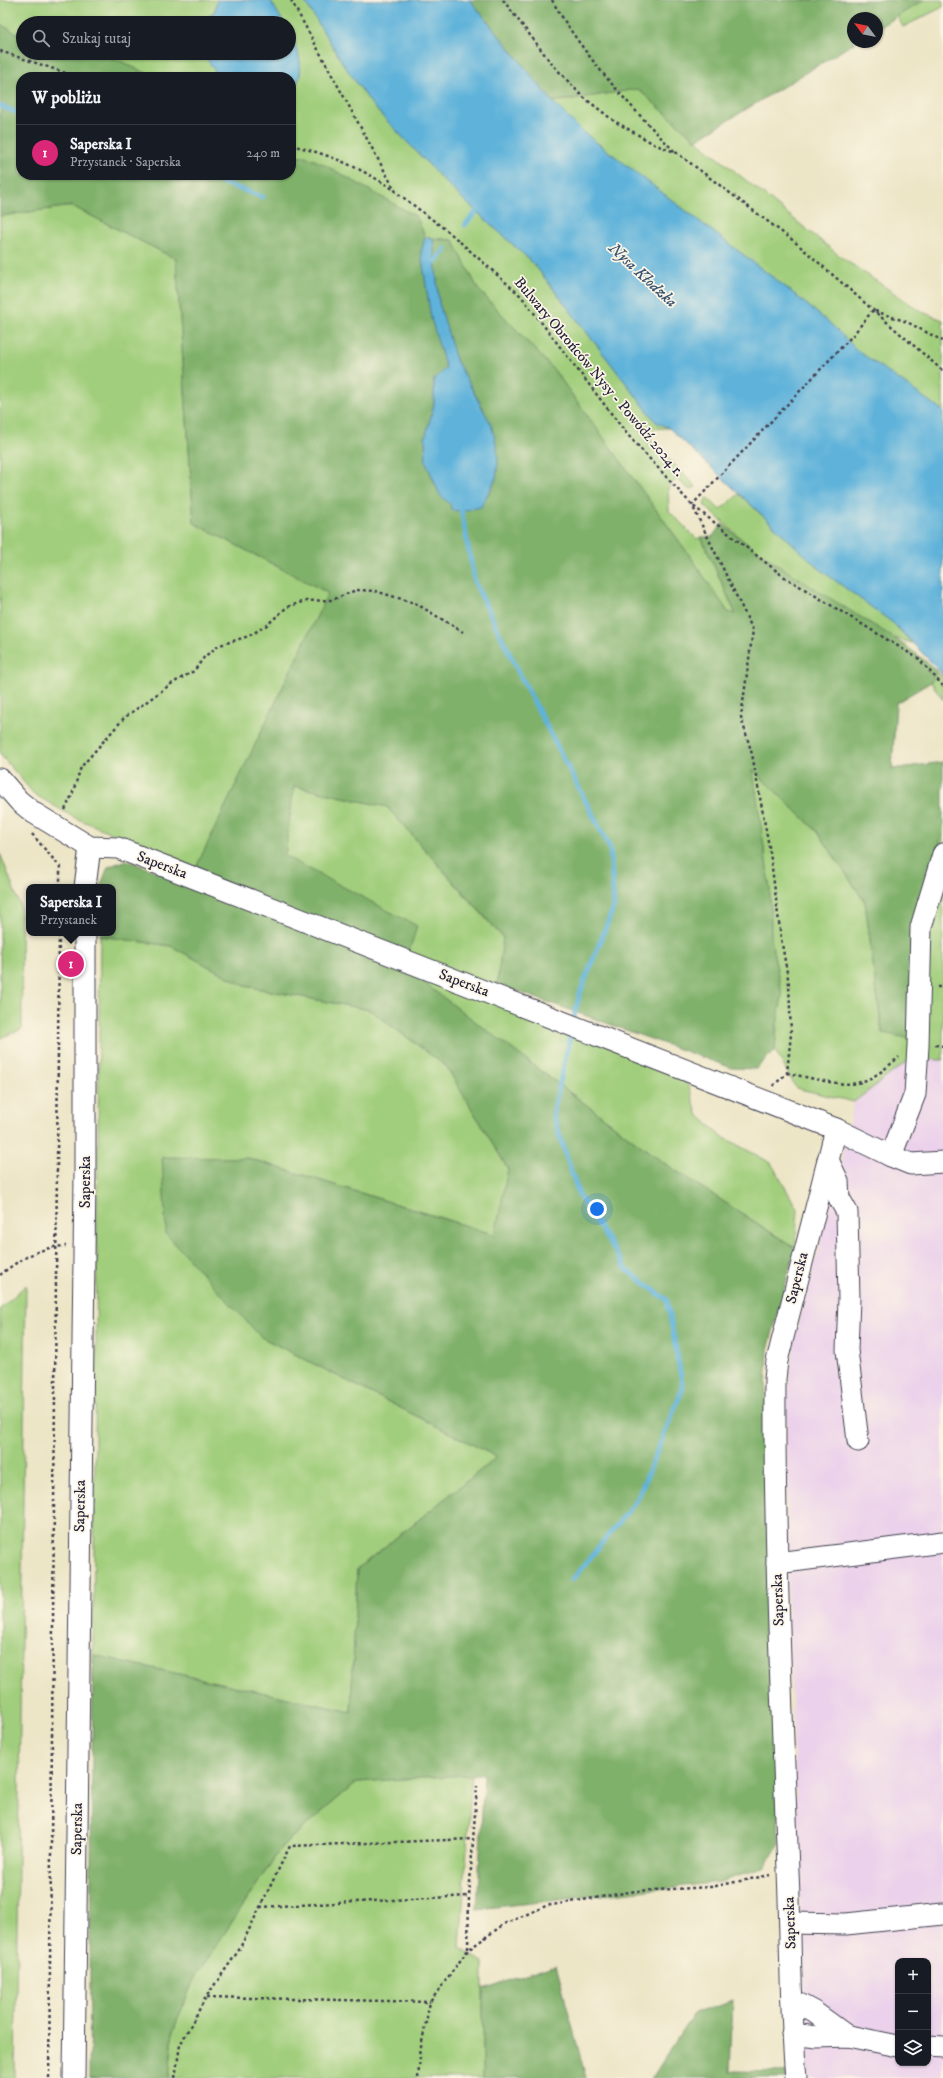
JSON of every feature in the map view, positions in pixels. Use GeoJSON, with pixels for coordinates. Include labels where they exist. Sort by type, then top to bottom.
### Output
{"type":"FeatureCollection","features":[{"type":"Feature","properties":{"kind":"street"},"geometry":{"type":"LineString","coordinates":[[0,779],[19,801],[34,813],[58,825],[90,847],[85,884]]}},
{"type":"Feature","properties":{"kind":"street","name":"Saperska"},"geometry":{"type":"LineString","coordinates":[[90,847],[118,848],[584,1029],[836,1129],[891,1156],[911,1164],[943,1162]]}},
{"type":"Feature","properties":{"kind":"street"},"geometry":{"type":"LineString","coordinates":[[891,1156],[915,1094],[918,1046],[921,927],[943,854]]}},
{"type":"Feature","properties":{"kind":"street","name":"Saperska"},"geometry":{"type":"LineString","coordinates":[[74,2078],[84,1246],[85,936]]}},
{"type":"Feature","properties":{"kind":"street","name":"Saperska"},"geometry":{"type":"LineString","coordinates":[[796,2078],[792,2034],[790,1923],[777,1563],[775,1431],[777,1361],[836,1129]]}},
{"type":"Feature","properties":{"kind":"street"},"geometry":{"type":"LineString","coordinates":[[828,1160],[838,1181],[839,1198],[847,1212],[849,1299],[846,1350],[858,1441]]}},
{"type":"Feature","properties":{"kind":"street"},"geometry":{"type":"LineString","coordinates":[[777,1563],[943,1542]]}},
{"type":"Feature","properties":{"kind":"street"},"geometry":{"type":"LineString","coordinates":[[790,1923],[846,1924],[943,1914]]}},
{"type":"Feature","properties":{"kind":"street"},"geometry":{"type":"LineString","coordinates":[[792,2000],[814,2012],[847,2036]]}},
{"type":"Feature","properties":{"kind":"street"},"geometry":{"type":"LineString","coordinates":[[792,2034],[817,2037],[847,2036],[895,2045]]}},
{"type":"Feature","properties":{"kind":"street"},"geometry":{"type":"LineString","coordinates":[[931,2046],[943,2046]]}},
{"type":"Feature","properties":{"kind":"path","name":"Bulwary Obrońców Nysy - Powódź 2024 r."},"geometry":{"type":"LineString","coordinates":[[291,0],[396,192],[450,233],[521,296],[627,434],[692,505],[803,590],[919,659],[943,686]]}},
{"type":"Feature","properties":{"kind":"path"},"geometry":{"type":"LineString","coordinates":[[504,0],[552,64],[582,96],[614,121],[654,144],[677,153]]}},
{"type":"Feature","properties":{"kind":"path"},"geometry":{"type":"LineString","coordinates":[[552,0],[565,24],[610,82],[677,153],[794,242],[943,371]]}},
{"type":"Feature","properties":{"kind":"path"},"geometry":{"type":"LineString","coordinates":[[0,51],[16,56]]}},
{"type":"Feature","properties":{"kind":"path"},"geometry":{"type":"LineString","coordinates":[[27,60],[63,72]]}},
{"type":"Feature","properties":{"kind":"path"},"geometry":{"type":"LineString","coordinates":[[296,146],[341,160],[366,172],[396,192]]}},
{"type":"Feature","properties":{"kind":"path"},"geometry":{"type":"LineString","coordinates":[[873,310],[853,335],[712,481],[692,505],[753,630],[741,717],[752,754],[770,852],[780,938],[789,984],[792,1034],[787,1073],[833,1082],[856,1084],[879,1074],[904,1053],[918,1046]]}},
{"type":"Feature","properties":{"kind":"path"},"geometry":{"type":"LineString","coordinates":[[873,310],[907,322],[943,341]]}},
{"type":"Feature","properties":{"kind":"path"},"geometry":{"type":"LineString","coordinates":[[58,825],[72,795],[81,767],[124,718],[171,684],[194,671],[205,656],[220,645],[249,636],[267,625],[287,607],[306,601],[332,600],[356,590],[375,591],[415,603],[463,632]]}},
{"type":"Feature","properties":{"kind":"path"},"geometry":{"type":"LineString","coordinates":[[28,829],[60,867],[60,884]]}},
{"type":"Feature","properties":{"kind":"path"},"geometry":{"type":"LineString","coordinates":[[49,2078],[59,936]]}},
{"type":"Feature","properties":{"kind":"path"},"geometry":{"type":"LineString","coordinates":[[0,1275],[27,1257],[56,1246],[84,1246]]}},
{"type":"Feature","properties":{"kind":"path"},"geometry":{"type":"LineString","coordinates":[[468,1950],[469,1896],[477,1786]]}},
{"type":"Feature","properties":{"kind":"path"},"geometry":{"type":"LineString","coordinates":[[175,2078],[180,2044],[206,1997],[239,1950],[290,1846],[473,1839]]}},
{"type":"Feature","properties":{"kind":"path"},"geometry":{"type":"LineString","coordinates":[[418,2078],[421,2047],[430,2002],[468,1950],[504,1924],[546,1906],[636,1891],[711,1887],[788,1872]]}},
{"type":"Feature","properties":{"kind":"path"},"geometry":{"type":"LineString","coordinates":[[260,1907],[469,1896]]}},
{"type":"Feature","properties":{"kind":"path"},"geometry":{"type":"LineString","coordinates":[[206,1997],[430,2002]]}},
{"type":"Feature","properties":{"kind":"shaded area"},"geometry":{"type":"Polygon","coordinates":[[[910,1059],[943,1060],[943,2078],[807,2078],[788,1603],[786,1399],[795,1338],[837,1178],[854,1102],[910,1059]]]}},
{"type":"Feature","properties":{"kind":"green space"},"geometry":{"type":"Polygon","coordinates":[[[0,0],[217,0],[215,10],[209,16],[16,16],[16,33],[0,24],[0,0]]]}},
{"type":"Feature","properties":{"kind":"green space"},"geometry":{"type":"Polygon","coordinates":[[[270,0],[304,0],[344,65],[373,106],[452,189],[534,264],[656,422],[669,428],[640,429],[696,487],[690,490],[677,479],[668,487],[669,511],[697,539],[701,537],[736,615],[728,612],[690,556],[554,370],[478,289],[453,240],[425,237],[417,217],[323,164],[305,156],[296,157],[296,84],[300,75],[300,67],[296,52],[296,16],[280,16],[270,0]]]}},
{"type":"Feature","properties":{"kind":"green space"},"geometry":{"type":"Polygon","coordinates":[[[470,0],[924,0],[883,25],[883,12],[847,12],[847,48],[696,140],[638,89],[553,102],[470,0]]]}},
{"type":"Feature","properties":{"kind":"green space"},"geometry":{"type":"Polygon","coordinates":[[[924,0],[943,0],[943,7],[903,27],[897,16],[924,0]]]}},
{"type":"Feature","properties":{"kind":"green space"},"geometry":{"type":"Polygon","coordinates":[[[0,24],[16,33],[16,60],[118,60],[143,72],[16,72],[16,180],[296,180],[296,157],[305,156],[323,164],[417,217],[425,237],[421,252],[431,318],[446,368],[434,380],[434,404],[425,439],[426,462],[440,495],[460,511],[470,508],[490,493],[496,478],[498,462],[483,408],[456,360],[439,303],[433,239],[453,240],[478,289],[554,370],[690,556],[728,612],[736,614],[701,537],[712,537],[722,524],[786,571],[897,640],[937,671],[931,682],[896,703],[892,769],[943,762],[943,831],[917,922],[912,1039],[882,1033],[865,902],[817,831],[753,770],[770,889],[771,940],[782,995],[775,1050],[756,1069],[732,1068],[497,984],[503,937],[387,807],[294,786],[285,856],[417,926],[404,968],[664,1163],[795,1248],[768,1350],[764,1428],[779,1844],[765,1867],[720,1882],[477,1909],[484,1774],[357,1782],[283,1845],[194,1979],[173,2031],[169,2078],[89,2078],[93,1655],[351,1712],[357,1569],[497,1457],[261,1337],[166,1234],[162,1157],[248,1158],[495,1235],[508,1169],[446,1066],[370,1010],[245,986],[171,946],[100,936],[116,936],[116,884],[101,884],[108,867],[126,860],[188,884],[328,593],[194,523],[176,259],[72,206],[0,216],[0,24]]]}},
{"type":"Feature","properties":{"kind":"green space"},"geometry":{"type":"Polygon","coordinates":[[[118,60],[208,60],[216,72],[143,72],[118,60]]]}},
{"type":"Feature","properties":{"kind":"green space"},"geometry":{"type":"Polygon","coordinates":[[[638,89],[696,140],[841,257],[922,312],[943,320],[943,411],[858,351],[834,327],[788,289],[583,132],[553,102],[638,89]]]}},
{"type":"Feature","properties":{"kind":"green space"},"geometry":{"type":"Polygon","coordinates":[[[72,206],[176,259],[194,523],[328,593],[196,868],[73,817],[34,794],[0,754],[0,216],[72,206]]]}},
{"type":"Feature","properties":{"kind":"green space"},"geometry":{"type":"Polygon","coordinates":[[[739,494],[821,570],[893,623],[912,643],[894,638],[803,582],[748,545],[704,505],[707,497],[720,510],[739,494]]]}},
{"type":"Feature","properties":{"kind":"green space"},"geometry":{"type":"Polygon","coordinates":[[[937,671],[943,680],[943,700],[931,682],[937,671]]]}},
{"type":"Feature","properties":{"kind":"green space"},"geometry":{"type":"Polygon","coordinates":[[[752,769],[817,831],[865,902],[882,1033],[943,831],[943,1060],[910,1059],[854,1102],[796,1088],[775,1050],[782,995],[771,940],[770,889],[752,769]]]}},
{"type":"Feature","properties":{"kind":"green space"},"geometry":{"type":"Polygon","coordinates":[[[294,786],[387,807],[503,938],[497,984],[492,1001],[670,1070],[689,1086],[697,1114],[721,1136],[771,1163],[798,1210],[795,1248],[664,1163],[403,968],[285,856],[294,786]]]}},
{"type":"Feature","properties":{"kind":"green space"},"geometry":{"type":"Polygon","coordinates":[[[0,853],[21,908],[22,1029],[0,1038],[0,853]]]}},
{"type":"Feature","properties":{"kind":"green space"},"geometry":{"type":"Polygon","coordinates":[[[100,936],[171,946],[245,986],[370,1010],[446,1066],[508,1169],[496,1235],[248,1158],[261,1337],[497,1457],[357,1569],[351,1712],[93,1655],[100,936]]]}},
{"type":"Feature","properties":{"kind":"green space"},"geometry":{"type":"Polygon","coordinates":[[[26,1285],[15,2078],[0,2078],[0,1309],[26,1285]]]}},
{"type":"Feature","properties":{"kind":"green space"},"geometry":{"type":"Polygon","coordinates":[[[472,1774],[460,1948],[483,1962],[483,2078],[169,2078],[173,2031],[194,1979],[283,1845],[357,1782],[472,1774]]]}},
{"type":"Feature","properties":{"kind":"green space"},"geometry":{"type":"Polygon","coordinates":[[[556,1965],[586,2078],[483,2078],[483,1989],[556,1965]]]}},
{"type":"Feature","properties":{"kind":"green space"},"geometry":{"type":"Polygon","coordinates":[[[733,2000],[730,2071],[786,2072],[787,2078],[652,2078],[693,2014],[733,2000]]]}},
{"type":"Feature","properties":{"kind":"water"},"geometry":{"type":"Polygon","coordinates":[[[217,0],[270,0],[280,16],[210,16],[215,11],[217,0]]]}},
{"type":"Feature","properties":{"kind":"water","name":"Nysa Kłodzka"},"geometry":{"type":"Polygon","coordinates":[[[304,0],[470,0],[553,102],[583,132],[788,289],[834,327],[858,351],[943,411],[943,677],[939,670],[893,623],[821,570],[669,428],[656,422],[534,264],[452,189],[373,106],[344,65],[304,0]]]}},
{"type":"Feature","properties":{"kind":"water"},"geometry":{"type":"Polygon","coordinates":[[[296,47],[299,54],[300,70],[296,85],[296,72],[216,72],[207,60],[296,60],[296,47]]]}},
{"type":"Feature","properties":{"kind":"water"},"geometry":{"type":"Polygon","coordinates":[[[425,237],[433,239],[439,303],[456,360],[491,424],[497,447],[498,462],[496,478],[481,507],[460,511],[452,510],[450,504],[440,495],[426,462],[425,439],[434,404],[434,380],[446,368],[431,318],[421,252],[425,237]]]}},
{"type":"Feature","properties":{"kind":"waterway"},"geometry":{"type":"LineString","coordinates":[[0,106],[16,112]]}},
{"type":"Feature","properties":{"kind":"waterway"},"geometry":{"type":"LineString","coordinates":[[214,180],[263,197]]}},
{"type":"Feature","properties":{"kind":"waterway"},"geometry":{"type":"LineString","coordinates":[[465,225],[480,207]]}},
{"type":"Feature","properties":{"kind":"waterway"},"geometry":{"type":"LineString","coordinates":[[431,266],[446,249]]}},
{"type":"Feature","properties":{"kind":"waterway"},"geometry":{"type":"LineString","coordinates":[[460,504],[475,583],[520,675],[610,848],[614,906],[580,993],[573,1021]]}},
{"type":"Feature","properties":{"kind":"waterway"},"geometry":{"type":"LineString","coordinates":[[571,1031],[553,1115],[579,1195],[627,1270],[667,1300],[683,1388],[637,1500],[572,1580]]}},
{"type":"Feature","properties":{"kind":"place","name":"Saperska I"},"geometry":{"type":"Point","coordinates":[71,964]}}]}
